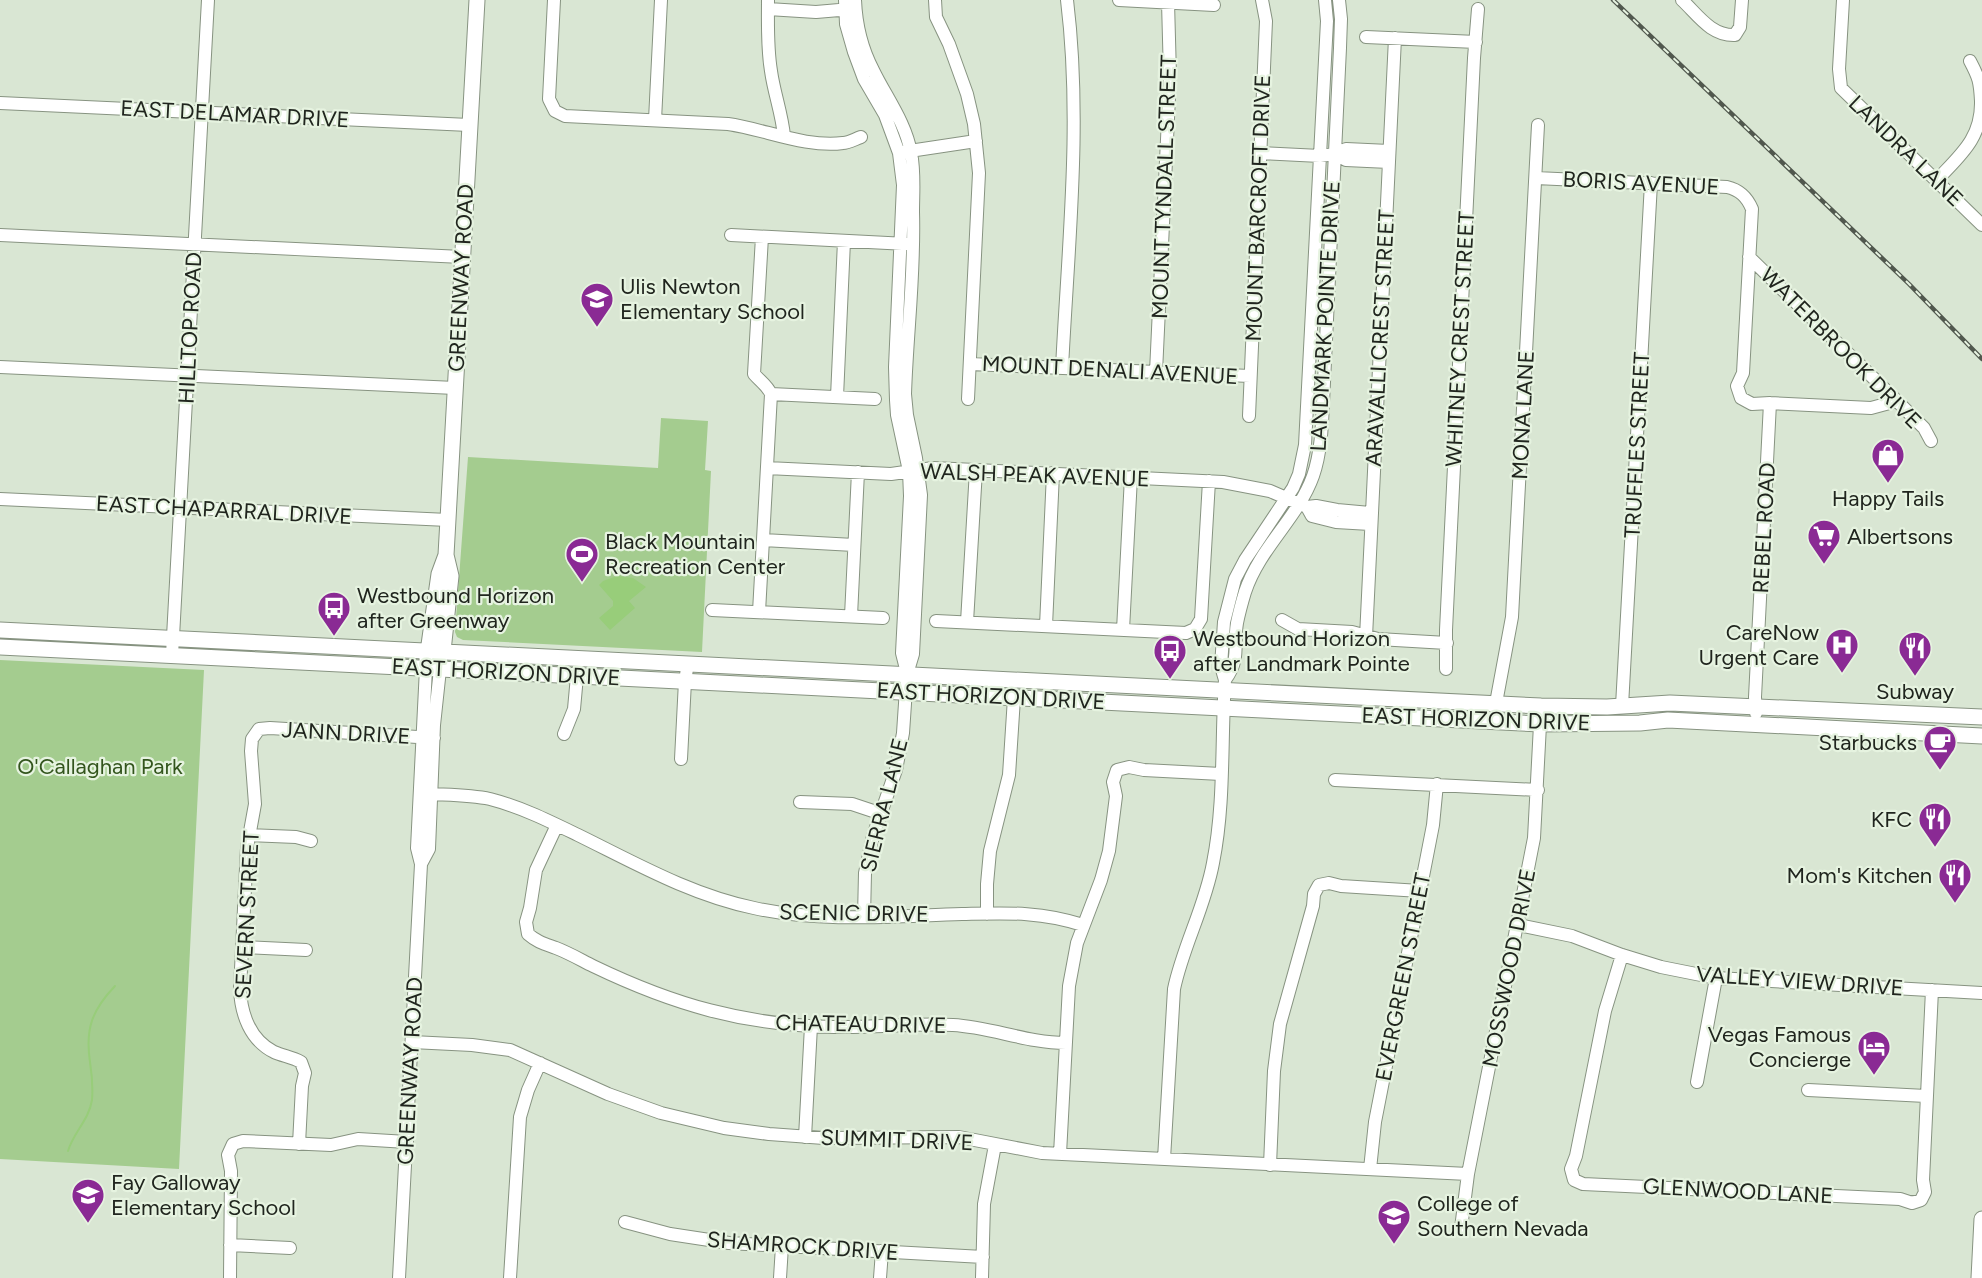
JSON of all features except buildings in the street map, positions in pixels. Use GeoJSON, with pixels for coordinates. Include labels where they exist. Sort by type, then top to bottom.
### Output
{"type":"FeatureCollection","features":[{"type":"Feature","properties":{"kind":"main road","name":"GREENWAY ROAD"},"geometry":{"type":"LineString","coordinates":[[433,659],[439,574],[446,555],[477,0]]}},
{"type":"Feature","properties":{"kind":"main road","name":"EAST HORIZON DRIVE"},"geometry":{"type":"LineString","coordinates":[[0,630],[173,638],[433,659],[577,676],[1541,724],[1641,723],[1668,720],[1982,736]]}},
{"type":"Feature","properties":{"kind":"main road"},"geometry":{"type":"LineString","coordinates":[[69,650],[98,643],[169,645],[173,638]]}},
{"type":"Feature","properties":{"kind":"main road"},"geometry":{"type":"LineString","coordinates":[[0,647],[289,661],[310,655],[433,659]]}},
{"type":"Feature","properties":{"kind":"main road","name":"EAST HORIZON DRIVE"},"geometry":{"type":"LineString","coordinates":[[433,659],[688,663],[907,674],[1225,685],[1541,706],[1622,706],[1670,703],[1982,717]]}},
{"type":"Feature","properties":{"kind":"main road"},"geometry":{"type":"LineString","coordinates":[[1421,717],[1426,713],[1440,710],[1484,711],[1492,708],[1496,703]]}},
{"type":"Feature","properties":{"kind":"main road"},"geometry":{"type":"LineString","coordinates":[[1979,1278],[1982,1219]]}},
{"type":"Feature","properties":{"kind":"street","name":"HILLTOP ROAD"},"geometry":{"type":"LineString","coordinates":[[172,655],[208,0]]}},
{"type":"Feature","properties":{"kind":"street"},"geometry":{"type":"LineString","coordinates":[[554,0],[549,99],[555,111],[565,116],[728,124],[753,128],[804,142],[844,144],[861,137]]}},
{"type":"Feature","properties":{"kind":"street"},"geometry":{"type":"LineString","coordinates":[[655,120],[661,0]]}},
{"type":"Feature","properties":{"kind":"street"},"geometry":{"type":"LineString","coordinates":[[935,0],[936,17],[949,44],[967,94],[976,141],[979,173],[968,399]]}},
{"type":"Feature","properties":{"kind":"street"},"geometry":{"type":"LineString","coordinates":[[1062,368],[1074,127],[1073,48],[1067,0]]}},
{"type":"Feature","properties":{"kind":"street"},"geometry":{"type":"LineString","coordinates":[[1119,0],[1214,5]]}},
{"type":"Feature","properties":{"kind":"street","name":"MOUNT BARCROFT DRIVE"},"geometry":{"type":"LineString","coordinates":[[1249,416],[1266,21],[1262,0]]}},
{"type":"Feature","properties":{"kind":"street","name":"LANDMARK POINTE DRIVE"},"geometry":{"type":"LineString","coordinates":[[1298,503],[1299,474],[1305,445],[1327,21],[1325,0]]}},
{"type":"Feature","properties":{"kind":"street","name":"LANDMARK POINTE DRIVE"},"geometry":{"type":"LineString","coordinates":[[1164,1159],[1174,989],[1178,971],[1204,902],[1211,874],[1218,831],[1225,685],[1235,667],[1237,624],[1246,591],[1260,558],[1313,477],[1322,432],[1340,48],[1339,0]]}},
{"type":"Feature","properties":{"kind":"street"},"geometry":{"type":"LineString","coordinates":[[1682,0],[1711,29],[1724,35],[1735,35],[1740,27],[1742,0]]}},
{"type":"Feature","properties":{"kind":"street","name":"LANDRA LANE"},"geometry":{"type":"LineString","coordinates":[[1843,0],[1839,69],[1841,88],[1982,225]]}},
{"type":"Feature","properties":{"kind":"street","name":"MOUNT TYNDALL STREET"},"geometry":{"type":"LineString","coordinates":[[1156,372],[1170,76],[1168,2]]}},
{"type":"Feature","properties":{"kind":"street"},"geometry":{"type":"LineString","coordinates":[[784,136],[782,116],[771,74],[767,39],[768,4],[816,12],[850,4],[864,50],[901,122],[905,152],[914,180],[907,244],[905,394],[914,470],[921,495],[913,654],[907,674],[906,692]]}},
{"type":"Feature","properties":{"kind":"street","name":"WHITNEY CREST STREET"},"geometry":{"type":"LineString","coordinates":[[1446,669],[1446,630],[1478,9]]}},
{"type":"Feature","properties":{"kind":"street"},"geometry":{"type":"LineString","coordinates":[[1366,37],[1476,42]]}},
{"type":"Feature","properties":{"kind":"street","name":"ARAVALLI CREST STREET"},"geometry":{"type":"LineString","coordinates":[[1366,637],[1395,38]]}},
{"type":"Feature","properties":{"kind":"street"},"geometry":{"type":"LineString","coordinates":[[1936,181],[1970,144],[1980,123],[1979,78],[1970,61]]}},
{"type":"Feature","properties":{"kind":"street","name":"EAST DELAMAR DRIVE"},"geometry":{"type":"LineString","coordinates":[[0,103],[469,125]]}},
{"type":"Feature","properties":{"kind":"street","name":"MONA LANE"},"geometry":{"type":"LineString","coordinates":[[1496,703],[1512,617],[1538,125]]}},
{"type":"Feature","properties":{"kind":"street"},"geometry":{"type":"LineString","coordinates":[[905,152],[976,141]]}},
{"type":"Feature","properties":{"kind":"street"},"geometry":{"type":"LineString","coordinates":[[1260,153],[1320,156],[1335,154],[1346,149],[1389,157]]}},
{"type":"Feature","properties":{"kind":"street","name":"BORIS AVENUE"},"geometry":{"type":"LineString","coordinates":[[1536,178],[1736,189],[1744,195],[1752,209],[1749,257]]}},
{"type":"Feature","properties":{"kind":"street","name":"TRUFFLES STREET"},"geometry":{"type":"LineString","coordinates":[[1622,706],[1651,183]]}},
{"type":"Feature","properties":{"kind":"street"},"geometry":{"type":"LineString","coordinates":[[0,235],[462,257]]}},
{"type":"Feature","properties":{"kind":"street"},"geometry":{"type":"LineString","coordinates":[[731,235],[907,244]]}},
{"type":"Feature","properties":{"kind":"street"},"geometry":{"type":"LineString","coordinates":[[759,612],[771,394],[767,385],[754,374],[762,237]]}},
{"type":"Feature","properties":{"kind":"street"},"geometry":{"type":"LineString","coordinates":[[837,397],[844,241]]}},
{"type":"Feature","properties":{"kind":"street"},"geometry":{"type":"LineString","coordinates":[[1749,257],[1743,373],[1737,387],[1741,398],[1752,404],[1871,408],[1897,401]]}},
{"type":"Feature","properties":{"kind":"street","name":"WATERBROOK DRIVE"},"geometry":{"type":"LineString","coordinates":[[1749,257],[1924,428],[1931,441]]}},
{"type":"Feature","properties":{"kind":"street","name":"MOUNT DENALI AVENUE"},"geometry":{"type":"LineString","coordinates":[[970,364],[1251,376]]}},
{"type":"Feature","properties":{"kind":"street"},"geometry":{"type":"LineString","coordinates":[[0,367],[455,388]]}},
{"type":"Feature","properties":{"kind":"street"},"geometry":{"type":"LineString","coordinates":[[771,394],[875,399]]}},
{"type":"Feature","properties":{"kind":"street","name":"REBEL ROAD"},"geometry":{"type":"LineString","coordinates":[[1759,724],[1755,706],[1770,403]]}},
{"type":"Feature","properties":{"kind":"street","name":"WALSH PEAK AVENUE"},"geometry":{"type":"LineString","coordinates":[[767,468],[891,474],[933,468],[1209,481],[1246,485],[1270,491],[1298,503],[1312,516],[1326,520],[1370,518]]}},
{"type":"Feature","properties":{"kind":"street"},"geometry":{"type":"LineString","coordinates":[[967,622],[976,470]]}},
{"type":"Feature","properties":{"kind":"street"},"geometry":{"type":"LineString","coordinates":[[851,616],[858,472]]}},
{"type":"Feature","properties":{"kind":"street"},"geometry":{"type":"LineString","coordinates":[[1046,626],[1053,473]]}},
{"type":"Feature","properties":{"kind":"street"},"geometry":{"type":"LineString","coordinates":[[1123,630],[1131,477]]}},
{"type":"Feature","properties":{"kind":"street"},"geometry":{"type":"LineString","coordinates":[[936,621],[1186,633],[1195,629],[1201,619],[1209,481]]}},
{"type":"Feature","properties":{"kind":"street","name":"EAST CHAPARRAL DRIVE"},"geometry":{"type":"LineString","coordinates":[[0,499],[448,520]]}},
{"type":"Feature","properties":{"kind":"street"},"geometry":{"type":"LineString","coordinates":[[763,540],[854,545]]}},
{"type":"Feature","properties":{"kind":"street"},"geometry":{"type":"LineString","coordinates":[[712,610],[883,618]]}},
{"type":"Feature","properties":{"kind":"street"},"geometry":{"type":"LineString","coordinates":[[1282,621],[1298,629],[1352,632],[1366,637],[1447,643]]}},
{"type":"Feature","properties":{"kind":"street","name":"GREENWAY ROAD"},"geometry":{"type":"LineString","coordinates":[[399,1278],[422,864],[417,849],[433,659]]}},
{"type":"Feature","properties":{"kind":"street"},"geometry":{"type":"LineString","coordinates":[[681,759],[688,663]]}},
{"type":"Feature","properties":{"kind":"street"},"geometry":{"type":"LineString","coordinates":[[564,734],[574,709],[577,676]]}},
{"type":"Feature","properties":{"kind":"street","name":"SIERRA LANE"},"geometry":{"type":"LineString","coordinates":[[864,917],[865,873],[873,836],[896,770],[903,733],[906,692]]}},
{"type":"Feature","properties":{"kind":"street"},"geometry":{"type":"LineString","coordinates":[[987,914],[990,851],[1009,775],[1014,698]]}},
{"type":"Feature","properties":{"kind":"street","name":"MOSSWOOD DRIVE"},"geometry":{"type":"LineString","coordinates":[[1461,1228],[1468,1174],[1534,838],[1541,706]]}},
{"type":"Feature","properties":{"kind":"street","name":"JANN DRIVE"},"geometry":{"type":"LineString","coordinates":[[259,729],[428,738]]}},
{"type":"Feature","properties":{"kind":"street","name":"SEVERN STREET"},"geometry":{"type":"LineString","coordinates":[[259,729],[252,739],[251,751],[255,804],[249,835],[241,1006],[245,1020],[255,1037],[271,1051],[301,1062],[305,1072],[302,1086],[299,1144]]}},
{"type":"Feature","properties":{"kind":"street","name":"GREENWAY ROAD"},"geometry":{"type":"LineString","coordinates":[[422,864],[429,849],[431,794],[428,738]]}},
{"type":"Feature","properties":{"kind":"street"},"geometry":{"type":"LineString","coordinates":[[1060,1154],[1070,976],[1083,925],[1101,880],[1110,843],[1116,796],[1113,782],[1117,770],[1129,767],[1144,770],[1221,774]]}},
{"type":"Feature","properties":{"kind":"street"},"geometry":{"type":"LineString","coordinates":[[1335,780],[1538,790]]}},
{"type":"Feature","properties":{"kind":"street","name":"EVERGREEN STREET"},"geometry":{"type":"LineString","coordinates":[[1370,1169],[1375,1122],[1433,825],[1437,784]]}},
{"type":"Feature","properties":{"kind":"street","name":"SCENIC DRIVE"},"geometry":{"type":"LineString","coordinates":[[431,794],[489,799],[531,813],[672,881],[753,908],[798,915],[864,917],[1042,914],[1083,925]]}},
{"type":"Feature","properties":{"kind":"street"},"geometry":{"type":"LineString","coordinates":[[800,802],[852,804],[882,814]]}},
{"type":"Feature","properties":{"kind":"street","name":"CHATEAU DRIVE"},"geometry":{"type":"LineString","coordinates":[[557,825],[536,870],[526,922],[528,934],[537,942],[556,948],[624,981],[682,1003],[757,1021],[811,1026],[953,1025],[984,1028],[1042,1042],[1065,1043]]}},
{"type":"Feature","properties":{"kind":"street"},"geometry":{"type":"LineString","coordinates":[[249,835],[296,837],[311,842]]}},
{"type":"Feature","properties":{"kind":"street"},"geometry":{"type":"LineString","coordinates":[[1270,1165],[1274,1071],[1280,1024],[1313,906],[1314,894],[1319,885],[1329,883],[1341,886],[1420,891]]}},
{"type":"Feature","properties":{"kind":"street","name":"VALLEY VIEW DRIVE"},"geometry":{"type":"LineString","coordinates":[[1518,925],[1572,936],[1661,967],[1716,978],[1982,993]]}},
{"type":"Feature","properties":{"kind":"street"},"geometry":{"type":"LineString","coordinates":[[242,947],[306,950]]}},
{"type":"Feature","properties":{"kind":"street","name":"GLENWOOD LANE"},"geometry":{"type":"LineString","coordinates":[[1622,955],[1605,1011],[1576,1156],[1571,1169],[1574,1180],[1583,1184],[1900,1200],[1912,1203],[1921,1200],[1925,1192],[1923,1180],[1932,990]]}},
{"type":"Feature","properties":{"kind":"street"},"geometry":{"type":"LineString","coordinates":[[1697,1082],[1716,978]]}},
{"type":"Feature","properties":{"kind":"street"},"geometry":{"type":"LineString","coordinates":[[805,1137],[811,1026]]}},
{"type":"Feature","properties":{"kind":"street","name":"SUMMIT DRIVE"},"geometry":{"type":"LineString","coordinates":[[412,1042],[495,1047],[518,1053],[608,1094],[661,1113],[724,1128],[805,1137],[959,1137],[1025,1151],[1060,1154],[1468,1174]]}},
{"type":"Feature","properties":{"kind":"street"},"geometry":{"type":"LineString","coordinates":[[510,1278],[520,1117],[528,1090],[540,1063]]}},
{"type":"Feature","properties":{"kind":"street"},"geometry":{"type":"LineString","coordinates":[[1808,1090],[1926,1096]]}},
{"type":"Feature","properties":{"kind":"street"},"geometry":{"type":"LineString","coordinates":[[230,1278],[231,1171],[228,1155],[233,1144],[243,1141],[332,1145],[370,1139],[407,1142]]}},
{"type":"Feature","properties":{"kind":"street"},"geometry":{"type":"LineString","coordinates":[[982,1278],[984,1204],[995,1145]]}},
{"type":"Feature","properties":{"kind":"street","name":"SHAMROCK DRIVE"},"geometry":{"type":"LineString","coordinates":[[625,1222],[700,1240],[983,1257]]}},
{"type":"Feature","properties":{"kind":"street"},"geometry":{"type":"LineString","coordinates":[[230,1245],[290,1248]]}},
{"type":"Feature","properties":{"kind":"street"},"geometry":{"type":"LineString","coordinates":[[780,1278],[782,1246]]}},
{"type":"Feature","properties":{"kind":"street"},"geometry":{"type":"LineString","coordinates":[[880,1278],[882,1251]]}},
{"type":"Feature","properties":{"kind":"green space","name":"Black Mountain Recreation Center"},"geometry":{"type":"Polygon","coordinates":[[[661,418],[708,421],[705,470],[711,471],[702,652],[463,640],[457,637],[455,632],[468,457],[658,468],[661,418]]]}},
{"type":"Feature","properties":{"kind":"green space","name":"O'Callaghan Park"},"geometry":{"type":"Polygon","coordinates":[[[0,660],[204,670],[179,1169],[0,1159],[0,660]]]}},
{"type":"Feature","properties":{"kind":"shaded area"},"geometry":{"type":"Polygon","coordinates":[[[617,576],[633,578],[646,587],[629,601],[635,608],[610,630],[599,618],[613,606],[613,601],[599,585],[617,576]]]}},
{"type":"Feature","properties":{"kind":"waterway"},"geometry":{"type":"LineString","coordinates":[[68,1151],[88,1114],[92,1100],[89,1050],[92,1021],[101,1003],[115,986]]}},
{"type":"Feature","properties":{"kind":"railway"},"geometry":{"type":"LineString","coordinates":[[1613,0],[1909,284],[1982,359]]}},
{"type":"Feature","properties":{"kind":"place","name":"Ulis Newton Elementary School"},"geometry":{"type":"Point","coordinates":[597,328]}},
{"type":"Feature","properties":{"kind":"place","name":"Happy Tails"},"geometry":{"type":"Point","coordinates":[1888,484]}},
{"type":"Feature","properties":{"kind":"place","name":"Albertsons"},"geometry":{"type":"Point","coordinates":[1824,565]}},
{"type":"Feature","properties":{"kind":"place","name":"Black Mountain Recreation Center"},"geometry":{"type":"Point","coordinates":[582,583]}},
{"type":"Feature","properties":{"kind":"place","name":"Westbound Horizon after Greenway"},"geometry":{"type":"Point","coordinates":[334,637]}},
{"type":"Feature","properties":{"kind":"place","name":"CareNow Urgent Care"},"geometry":{"type":"Point","coordinates":[1842,674]}},
{"type":"Feature","properties":{"kind":"place","name":"Subway"},"geometry":{"type":"Point","coordinates":[1915,677]}},
{"type":"Feature","properties":{"kind":"place","name":"Westbound Horizon after Landmark Pointe"},"geometry":{"type":"Point","coordinates":[1170,680]}},
{"type":"Feature","properties":{"kind":"place","name":"Starbucks"},"geometry":{"type":"Point","coordinates":[1940,771]}},
{"type":"Feature","properties":{"kind":"place","name":"KFC"},"geometry":{"type":"Point","coordinates":[1935,848]}},
{"type":"Feature","properties":{"kind":"place","name":"Mom's Kitchen"},"geometry":{"type":"Point","coordinates":[1955,904]}},
{"type":"Feature","properties":{"kind":"place","name":"Vegas Famous Concierge"},"geometry":{"type":"Point","coordinates":[1874,1076]}},
{"type":"Feature","properties":{"kind":"place","name":"Fay Galloway Elementary School"},"geometry":{"type":"Point","coordinates":[88,1224]}},
{"type":"Feature","properties":{"kind":"place","name":"College of Southern Nevada"},"geometry":{"type":"Point","coordinates":[1394,1245]}}]}
